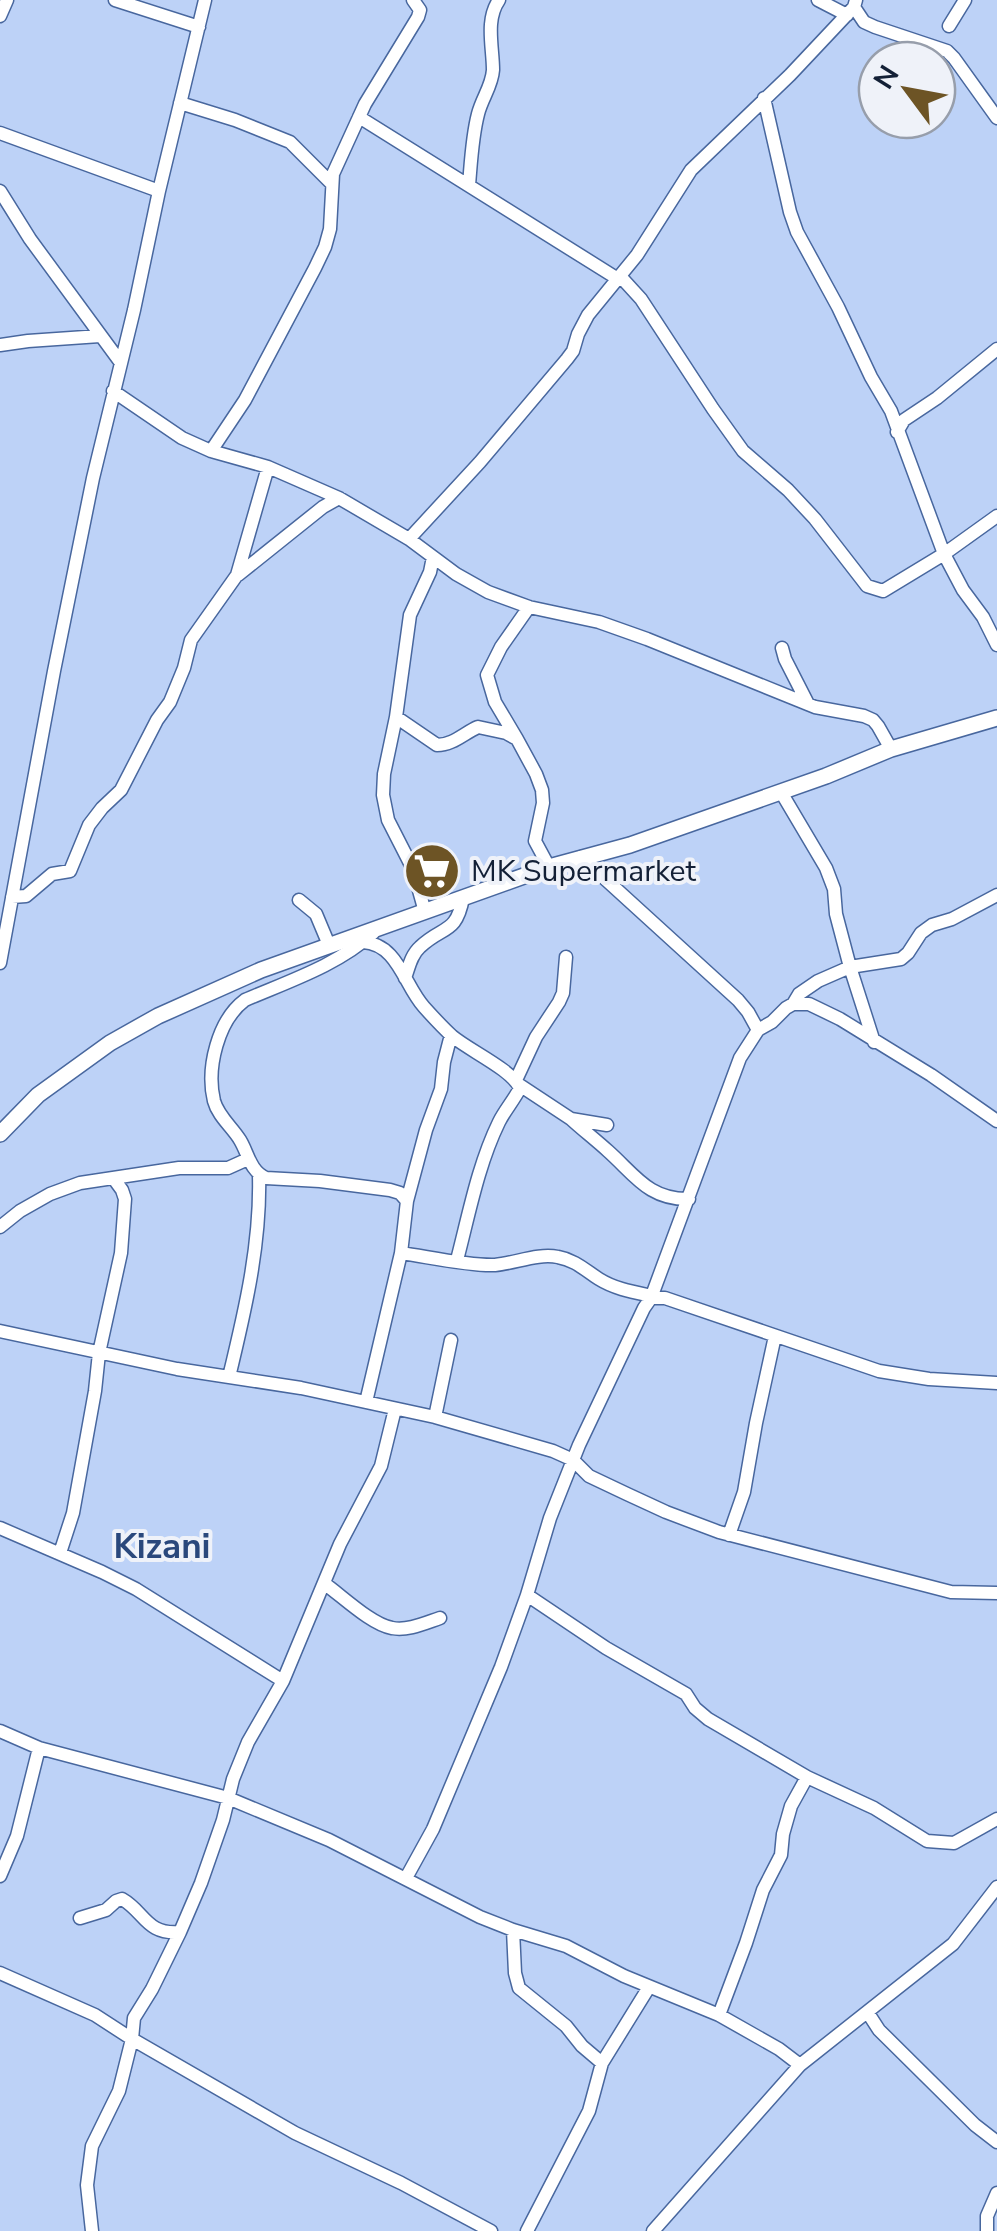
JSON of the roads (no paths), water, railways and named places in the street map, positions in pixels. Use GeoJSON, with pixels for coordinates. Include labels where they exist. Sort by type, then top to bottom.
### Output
{"type":"FeatureCollection","features":[{"type":"Feature","properties":{"kind":"main road"},"geometry":{"type":"LineString","coordinates":[[0,1134],[38,1095],[110,1042],[261,970],[548,867],[630,845],[782,792],[890,749],[997,718]]}},
{"type":"Feature","properties":{"kind":"street"},"geometry":{"type":"LineString","coordinates":[[0,16],[7,0]]}},
{"type":"Feature","properties":{"kind":"street"},"geometry":{"type":"LineString","coordinates":[[115,0],[199,26]]}},
{"type":"Feature","properties":{"kind":"street"},"geometry":{"type":"LineString","coordinates":[[0,962],[54,671],[205,0]]}},
{"type":"Feature","properties":{"kind":"street"},"geometry":{"type":"LineString","coordinates":[[212,451],[244,400],[325,247],[332,213],[332,174],[359,117],[418,17],[420,10],[414,0]]}},
{"type":"Feature","properties":{"kind":"street"},"geometry":{"type":"LineString","coordinates":[[469,185],[477,116],[492,83],[490,27],[499,0]]}},
{"type":"Feature","properties":{"kind":"street"},"geometry":{"type":"LineString","coordinates":[[818,0],[852,8],[864,22],[875,27],[947,51],[997,118]]}},
{"type":"Feature","properties":{"kind":"street"},"geometry":{"type":"LineString","coordinates":[[950,26],[965,0]]}},
{"type":"Feature","properties":{"kind":"street"},"geometry":{"type":"LineString","coordinates":[[409,539],[573,351],[582,324],[637,255],[691,170],[852,8]]}},
{"type":"Feature","properties":{"kind":"street"},"geometry":{"type":"LineString","coordinates":[[764,98],[797,232],[891,411],[944,554],[997,645]]}},
{"type":"Feature","properties":{"kind":"street"},"geometry":{"type":"LineString","coordinates":[[180,103],[290,142],[331,183]]}},
{"type":"Feature","properties":{"kind":"street"},"geometry":{"type":"LineString","coordinates":[[359,117],[619,278],[641,299],[743,451],[816,519],[867,586],[883,590],[944,554],[997,516]]}},
{"type":"Feature","properties":{"kind":"street"},"geometry":{"type":"LineString","coordinates":[[0,133],[159,191]]}},
{"type":"Feature","properties":{"kind":"street"},"geometry":{"type":"LineString","coordinates":[[0,191],[30,239],[121,362]]}},
{"type":"Feature","properties":{"kind":"street"},"geometry":{"type":"LineString","coordinates":[[0,346],[100,336]]}},
{"type":"Feature","properties":{"kind":"street"},"geometry":{"type":"LineString","coordinates":[[897,432],[904,420],[997,348]]}},
{"type":"Feature","properties":{"kind":"street"},"geometry":{"type":"LineString","coordinates":[[114,391],[182,438],[268,467],[339,498],[488,592],[528,606],[599,622],[808,704],[872,720],[890,749]]}},
{"type":"Feature","properties":{"kind":"street"},"geometry":{"type":"LineString","coordinates":[[237,575],[268,467]]}},
{"type":"Feature","properties":{"kind":"street"},"geometry":{"type":"LineString","coordinates":[[12,897],[26,895],[46,877],[74,866],[90,825],[121,790],[170,702],[191,640],[237,575],[339,498]]}},
{"type":"Feature","properties":{"kind":"street"},"geometry":{"type":"LineString","coordinates":[[425,912],[413,870],[388,820],[384,795],[410,614],[433,557]]}},
{"type":"Feature","properties":{"kind":"street"},"geometry":{"type":"LineString","coordinates":[[528,606],[487,675],[495,702],[542,790],[535,841],[548,867]]}},
{"type":"Feature","properties":{"kind":"street"},"geometry":{"type":"LineString","coordinates":[[782,648],[808,704]]}},
{"type":"Feature","properties":{"kind":"street"},"geometry":{"type":"LineString","coordinates":[[396,717],[437,744],[444,745],[478,727],[516,739]]}},
{"type":"Feature","properties":{"kind":"street"},"geometry":{"type":"LineString","coordinates":[[782,792],[834,889],[836,914],[850,968],[874,1042]]}},
{"type":"Feature","properties":{"kind":"street"},"geometry":{"type":"LineString","coordinates":[[582,857],[738,1000],[758,1030]]}},
{"type":"Feature","properties":{"kind":"street"},"geometry":{"type":"LineString","coordinates":[[406,1878],[434,1829],[501,1667],[550,1518],[573,1460],[651,1297],[740,1058],[758,1030],[818,980],[850,968],[901,959],[932,925],[997,895]]}},
{"type":"Feature","properties":{"kind":"street"},"geometry":{"type":"LineString","coordinates":[[404,978],[417,950],[460,917],[463,898]]}},
{"type":"Feature","properties":{"kind":"street"},"geometry":{"type":"LineString","coordinates":[[300,900],[316,914],[330,945]]}},
{"type":"Feature","properties":{"kind":"street"},"geometry":{"type":"LineString","coordinates":[[229,1377],[249,1287],[258,1175],[214,1099],[215,1061],[222,1028],[233,1009],[245,1000],[338,959],[377,929]]}},
{"type":"Feature","properties":{"kind":"street"},"geometry":{"type":"LineString","coordinates":[[363,942],[374,942],[388,951],[417,999],[450,1034],[571,1119],[640,1183],[672,1200],[689,1200]]}},
{"type":"Feature","properties":{"kind":"street"},"geometry":{"type":"LineString","coordinates":[[456,1260],[477,1182],[500,1121],[520,1088],[517,1082],[536,1037],[559,1002],[566,956]]}},
{"type":"Feature","properties":{"kind":"street"},"geometry":{"type":"LineString","coordinates":[[793,1004],[809,1004],[840,1019],[997,1121]]}},
{"type":"Feature","properties":{"kind":"street"},"geometry":{"type":"LineString","coordinates":[[366,1402],[401,1253],[406,1193],[441,1089],[450,1034]]}},
{"type":"Feature","properties":{"kind":"street"},"geometry":{"type":"LineString","coordinates":[[571,1119],[607,1125]]}},
{"type":"Feature","properties":{"kind":"street"},"geometry":{"type":"LineString","coordinates":[[0,1227],[50,1194],[80,1183],[179,1168],[228,1168],[248,1159]]}},
{"type":"Feature","properties":{"kind":"street"},"geometry":{"type":"LineString","coordinates":[[258,1175],[406,1193]]}},
{"type":"Feature","properties":{"kind":"street"},"geometry":{"type":"LineString","coordinates":[[60,1553],[73,1513],[99,1353],[121,1253],[124,1198],[114,1178]]}},
{"type":"Feature","properties":{"kind":"street"},"geometry":{"type":"LineString","coordinates":[[401,1253],[472,1264],[551,1256],[568,1258],[619,1289],[665,1298],[879,1370],[929,1379],[997,1384]]}},
{"type":"Feature","properties":{"kind":"street"},"geometry":{"type":"LineString","coordinates":[[0,1331],[177,1370],[302,1388],[435,1418],[553,1451],[573,1460],[589,1476],[666,1512],[729,1535],[950,1592],[997,1593]]}},
{"type":"Feature","properties":{"kind":"street"},"geometry":{"type":"LineString","coordinates":[[729,1535],[744,1492],[775,1336]]}},
{"type":"Feature","properties":{"kind":"street"},"geometry":{"type":"LineString","coordinates":[[435,1418],[451,1340]]}},
{"type":"Feature","properties":{"kind":"street"},"geometry":{"type":"LineString","coordinates":[[92,2231],[87,2185],[92,2146],[120,2092],[134,2018],[152,1989],[201,1883],[248,1742],[283,1681],[340,1544],[381,1466],[395,1408]]}},
{"type":"Feature","properties":{"kind":"street"},"geometry":{"type":"LineString","coordinates":[[0,1528],[136,1590],[283,1681]]}},
{"type":"Feature","properties":{"kind":"street"},"geometry":{"type":"LineString","coordinates":[[324,1584],[392,1628],[440,1618]]}},
{"type":"Feature","properties":{"kind":"street"},"geometry":{"type":"LineString","coordinates":[[527,1594],[606,1648],[686,1694],[708,1719],[807,1777],[874,1808],[927,1841],[954,1843],[997,1819]]}},
{"type":"Feature","properties":{"kind":"street"},"geometry":{"type":"LineString","coordinates":[[0,1732],[40,1748],[228,1798],[352,1850],[480,1916],[566,1946],[718,2015],[780,2049],[800,2065]]}},
{"type":"Feature","properties":{"kind":"street"},"geometry":{"type":"LineString","coordinates":[[0,1876],[18,1836],[40,1748]]}},
{"type":"Feature","properties":{"kind":"street"},"geometry":{"type":"LineString","coordinates":[[718,2015],[763,1890],[781,1855],[791,1806],[807,1777]]}},
{"type":"Feature","properties":{"kind":"street"},"geometry":{"type":"LineString","coordinates":[[653,2231],[800,2065],[953,1944],[997,1887]]}},
{"type":"Feature","properties":{"kind":"street"},"geometry":{"type":"LineString","coordinates":[[80,1918],[106,1910],[122,1899],[146,1923],[168,1933],[180,1932]]}},
{"type":"Feature","properties":{"kind":"street"},"geometry":{"type":"LineString","coordinates":[[513,1930],[519,1988],[566,2026],[602,2063]]}},
{"type":"Feature","properties":{"kind":"street"},"geometry":{"type":"LineString","coordinates":[[0,1973],[96,2015],[295,2134],[401,2183],[491,2231]]}},
{"type":"Feature","properties":{"kind":"street"},"geometry":{"type":"LineString","coordinates":[[527,2231],[589,2110],[602,2063],[649,1986]]}},
{"type":"Feature","properties":{"kind":"street"},"geometry":{"type":"LineString","coordinates":[[868,2012],[879,2030],[997,2142]]}},
{"type":"Feature","properties":{"kind":"street"},"geometry":{"type":"LineString","coordinates":[[115,2028],[134,2018]]}},
{"type":"Feature","properties":{"kind":"street"},"geometry":{"type":"LineString","coordinates":[[987,2231],[987,2216],[997,2194]]}},
{"type":"Feature","properties":{"kind":"place","name":"MK Supermarket"},"geometry":{"type":"Point","coordinates":[432,871]}},
{"type":"Feature","properties":{"kind":"district","name":"Kizani"},"geometry":{"type":"Point","coordinates":[162,1546]}}]}
